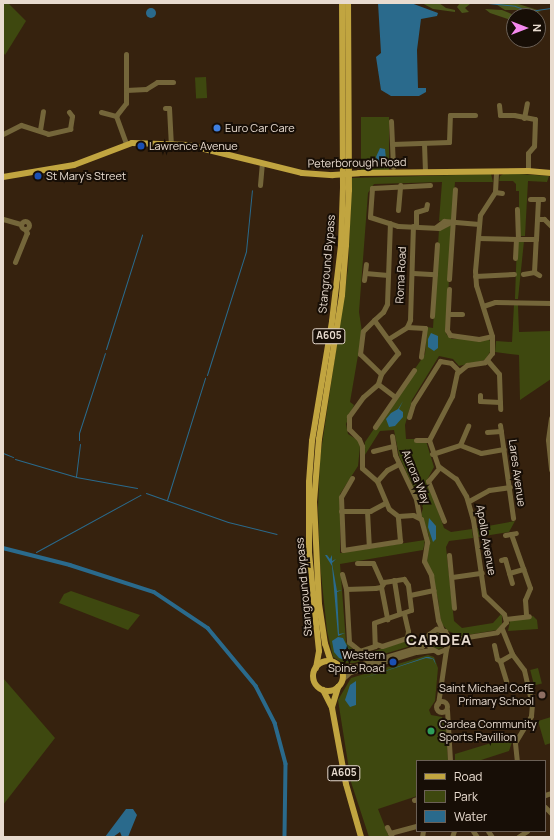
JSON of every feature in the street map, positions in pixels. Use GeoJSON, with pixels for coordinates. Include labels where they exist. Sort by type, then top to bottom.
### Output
{"type":"FeatureCollection","features":[{"type":"Feature","properties":{"kind":"main road","name":"Stanground Bypass"},"geometry":{"type":"LineString","coordinates":[[316,668],[319,651],[309,553],[309,482],[312,441],[332,321],[341,245],[343,188],[342,3]]}},
{"type":"Feature","properties":{"kind":"main road","name":"Stanground Bypass"},"geometry":{"type":"LineString","coordinates":[[331,662],[325,644],[319,604],[314,502],[319,439],[342,295],[346,245],[349,190],[348,3]]}},
{"type":"Feature","properties":{"kind":"main road","name":"Peterborough Road"},"geometry":{"type":"LineString","coordinates":[[3,177],[74,165],[126,144],[171,144],[207,148],[302,173],[333,175],[359,173],[528,170],[551,173]]}},
{"type":"Feature","properties":{"kind":"main road"},"geometry":{"type":"LineString","coordinates":[[331,662],[338,666],[342,679],[339,686],[332,690],[323,690],[314,680],[316,668],[323,663],[331,662]]}},
{"type":"Feature","properties":{"kind":"main road","name":"A605"},"geometry":{"type":"LineString","coordinates":[[339,686],[333,697],[332,708],[346,784],[362,837]]}},
{"type":"Feature","properties":{"kind":"main road","name":"A605"},"geometry":{"type":"LineString","coordinates":[[323,690],[332,708]]}},
{"type":"Feature","properties":{"kind":"street"},"geometry":{"type":"LineString","coordinates":[[116,116],[125,107],[126,54]]}},
{"type":"Feature","properties":{"kind":"street"},"geometry":{"type":"LineString","coordinates":[[126,90],[146,89],[157,82],[173,82]]}},
{"type":"Feature","properties":{"kind":"street"},"geometry":{"type":"LineString","coordinates":[[524,118],[526,103]]}},
{"type":"Feature","properties":{"kind":"street"},"geometry":{"type":"LineString","coordinates":[[499,105],[500,115],[535,119],[534,146],[528,153],[528,170]]}},
{"type":"Feature","properties":{"kind":"street"},"geometry":{"type":"LineString","coordinates":[[165,108],[169,108],[171,144]]}},
{"type":"Feature","properties":{"kind":"street"},"geometry":{"type":"LineString","coordinates":[[40,130],[44,111]]}},
{"type":"Feature","properties":{"kind":"street"},"geometry":{"type":"LineString","coordinates":[[3,134],[14,125],[21,125],[55,134],[70,129],[72,116],[69,112]]}},
{"type":"Feature","properties":{"kind":"street"},"geometry":{"type":"LineString","coordinates":[[101,112],[116,116]]}},
{"type":"Feature","properties":{"kind":"street"},"geometry":{"type":"LineString","coordinates":[[392,144],[449,142],[450,115],[475,115]]}},
{"type":"Feature","properties":{"kind":"street"},"geometry":{"type":"LineString","coordinates":[[116,116],[126,144]]}},
{"type":"Feature","properties":{"kind":"street"},"geometry":{"type":"LineString","coordinates":[[391,121],[392,167]]}},
{"type":"Feature","properties":{"kind":"street"},"geometry":{"type":"LineString","coordinates":[[424,143],[425,172]]}},
{"type":"Feature","properties":{"kind":"street"},"geometry":{"type":"LineString","coordinates":[[260,185],[262,163]]}},
{"type":"Feature","properties":{"kind":"street"},"geometry":{"type":"LineString","coordinates":[[416,440],[429,440],[450,399],[459,371],[467,365],[488,360],[492,353],[492,336],[475,276],[479,224],[484,208],[495,192],[496,171]]}},
{"type":"Feature","properties":{"kind":"street"},"geometry":{"type":"LineString","coordinates":[[398,210],[400,185]]}},
{"type":"Feature","properties":{"kind":"street"},"geometry":{"type":"LineString","coordinates":[[430,185],[376,186],[370,192],[370,217],[390,223],[415,226],[436,227],[452,222],[479,224]]}},
{"type":"Feature","properties":{"kind":"street"},"geometry":{"type":"LineString","coordinates":[[449,279],[453,254],[452,222],[456,189]]}},
{"type":"Feature","properties":{"kind":"street"},"geometry":{"type":"LineString","coordinates":[[495,192],[502,193]]}},
{"type":"Feature","properties":{"kind":"street"},"geometry":{"type":"LineString","coordinates":[[523,274],[536,273],[536,239],[541,199],[530,198]]}},
{"type":"Feature","properties":{"kind":"street","name":"Roma Road"},"geometry":{"type":"LineString","coordinates":[[407,327],[410,320],[413,273],[411,269],[416,212],[426,209],[426,204]]}},
{"type":"Feature","properties":{"kind":"street"},"geometry":{"type":"LineString","coordinates":[[515,258],[517,239],[517,209]]}},
{"type":"Feature","properties":{"kind":"street"},"geometry":{"type":"LineString","coordinates":[[538,218],[544,219],[551,226]]}},
{"type":"Feature","properties":{"kind":"street"},"geometry":{"type":"LineString","coordinates":[[3,219],[23,227],[26,233],[16,262]]}},
{"type":"Feature","properties":{"kind":"street"},"geometry":{"type":"LineString","coordinates":[[381,374],[360,354],[363,331],[384,312],[387,304],[390,223]]}},
{"type":"Feature","properties":{"kind":"street"},"geometry":{"type":"LineString","coordinates":[[478,238],[536,239]]}},
{"type":"Feature","properties":{"kind":"street"},"geometry":{"type":"LineString","coordinates":[[432,316],[437,244]]}},
{"type":"Feature","properties":{"kind":"street"},"geometry":{"type":"LineString","coordinates":[[364,280],[366,264]]}},
{"type":"Feature","properties":{"kind":"street"},"geometry":{"type":"LineString","coordinates":[[365,273],[388,275]]}},
{"type":"Feature","properties":{"kind":"street"},"geometry":{"type":"LineString","coordinates":[[413,273],[435,274]]}},
{"type":"Feature","properties":{"kind":"street"},"geometry":{"type":"LineString","coordinates":[[475,276],[514,274]]}},
{"type":"Feature","properties":{"kind":"street"},"geometry":{"type":"LineString","coordinates":[[449,289],[450,314],[447,321],[450,335],[479,339],[492,336]]}},
{"type":"Feature","properties":{"kind":"street"},"geometry":{"type":"LineString","coordinates":[[483,306],[495,302],[551,303]]}},
{"type":"Feature","properties":{"kind":"street"},"geometry":{"type":"LineString","coordinates":[[450,314],[462,314]]}},
{"type":"Feature","properties":{"kind":"street"},"geometry":{"type":"LineString","coordinates":[[369,544],[375,546],[400,541],[398,516],[385,503],[377,481],[362,468],[362,446],[360,439],[349,429],[349,416],[363,397],[378,384],[381,374],[398,354],[374,320]]}},
{"type":"Feature","properties":{"kind":"street"},"geometry":{"type":"LineString","coordinates":[[388,339],[407,327],[425,328],[422,357]]}},
{"type":"Feature","properties":{"kind":"street"},"geometry":{"type":"LineString","coordinates":[[409,417],[440,360],[452,363],[459,371]]}},
{"type":"Feature","properties":{"kind":"street"},"geometry":{"type":"LineString","coordinates":[[488,360],[499,374],[500,409]]}},
{"type":"Feature","properties":{"kind":"street"},"geometry":{"type":"LineString","coordinates":[[375,427],[414,370]]}},
{"type":"Feature","properties":{"kind":"street"},"geometry":{"type":"LineString","coordinates":[[378,384],[395,397]]}},
{"type":"Feature","properties":{"kind":"street"},"geometry":{"type":"LineString","coordinates":[[480,395],[480,402],[500,402]]}},
{"type":"Feature","properties":{"kind":"street"},"geometry":{"type":"LineString","coordinates":[[551,418],[548,440],[551,470]]}},
{"type":"Feature","properties":{"kind":"street"},"geometry":{"type":"LineString","coordinates":[[460,444],[468,426]]}},
{"type":"Feature","properties":{"kind":"street","name":"Lares Avenue"},"geometry":{"type":"LineString","coordinates":[[487,432],[500,428],[510,487],[513,518]]}},
{"type":"Feature","properties":{"kind":"street","name":"Aurora Way"},"geometry":{"type":"LineString","coordinates":[[392,436],[393,446],[399,464],[416,499],[419,516],[426,537],[424,561],[432,575],[437,614],[442,630]]}},
{"type":"Feature","properties":{"kind":"street","name":"Apollo Avenue"},"geometry":{"type":"LineString","coordinates":[[429,440],[432,454],[439,468],[460,483],[468,501],[482,573],[484,595],[506,619]]}},
{"type":"Feature","properties":{"kind":"street"},"geometry":{"type":"LineString","coordinates":[[432,454],[460,444],[481,453],[504,449]]}},
{"type":"Feature","properties":{"kind":"street","name":"Aurora Way"},"geometry":{"type":"LineString","coordinates":[[373,451],[393,446]]}},
{"type":"Feature","properties":{"kind":"street"},"geometry":{"type":"LineString","coordinates":[[377,481],[387,470],[399,464]]}},
{"type":"Feature","properties":{"kind":"street"},"geometry":{"type":"LineString","coordinates":[[439,468],[428,481],[441,505],[444,521]]}},
{"type":"Feature","properties":{"kind":"street"},"geometry":{"type":"LineString","coordinates":[[352,478],[343,492],[341,502],[343,550],[365,548],[369,544]]}},
{"type":"Feature","properties":{"kind":"street"},"geometry":{"type":"LineString","coordinates":[[468,501],[489,490],[510,487]]}},
{"type":"Feature","properties":{"kind":"street"},"geometry":{"type":"LineString","coordinates":[[341,511],[376,510],[385,503]]}},
{"type":"Feature","properties":{"kind":"street"},"geometry":{"type":"LineString","coordinates":[[367,511],[369,544]]}},
{"type":"Feature","properties":{"kind":"street"},"geometry":{"type":"LineString","coordinates":[[398,516],[419,516]]}},
{"type":"Feature","properties":{"kind":"street"},"geometry":{"type":"LineString","coordinates":[[441,672],[446,649],[449,644],[466,638],[492,634],[502,629],[506,619],[528,616],[525,600],[530,588],[511,534]]}},
{"type":"Feature","properties":{"kind":"street"},"geometry":{"type":"LineString","coordinates":[[449,555],[456,598],[454,608]]}},
{"type":"Feature","properties":{"kind":"street"},"geometry":{"type":"LineString","coordinates":[[502,560],[505,559],[512,583]]}},
{"type":"Feature","properties":{"kind":"street"},"geometry":{"type":"LineString","coordinates":[[357,563],[373,563],[381,585],[387,619]]}},
{"type":"Feature","properties":{"kind":"street"},"geometry":{"type":"LineString","coordinates":[[509,573],[523,569]]}},
{"type":"Feature","properties":{"kind":"street"},"geometry":{"type":"LineString","coordinates":[[452,577],[482,573]]}},
{"type":"Feature","properties":{"kind":"street"},"geometry":{"type":"LineString","coordinates":[[342,574],[346,589],[349,642],[363,651],[373,648],[376,644],[374,623],[411,610],[410,595],[406,581],[394,580],[381,585],[346,589]]}},
{"type":"Feature","properties":{"kind":"street"},"geometry":{"type":"LineString","coordinates":[[376,644],[382,646],[407,638],[394,580]]}},
{"type":"Feature","properties":{"kind":"street"},"geometry":{"type":"LineString","coordinates":[[410,595],[433,590]]}},
{"type":"Feature","properties":{"kind":"street"},"geometry":{"type":"LineString","coordinates":[[338,666],[356,666],[419,647],[427,641],[437,614]]}},
{"type":"Feature","properties":{"kind":"street"},"geometry":{"type":"LineString","coordinates":[[502,629],[512,654],[524,670],[533,708],[531,716],[515,743],[517,760]]}},
{"type":"Feature","properties":{"kind":"street"},"geometry":{"type":"LineString","coordinates":[[431,632],[442,630],[447,634],[466,638]]}},
{"type":"Feature","properties":{"kind":"street"},"geometry":{"type":"LineString","coordinates":[[447,634],[449,644]]}},
{"type":"Feature","properties":{"kind":"street"},"geometry":{"type":"LineString","coordinates":[[427,641],[441,662],[437,710],[441,713],[448,724]]}},
{"type":"Feature","properties":{"kind":"street"},"geometry":{"type":"LineString","coordinates":[[494,645],[506,681]]}},
{"type":"Feature","properties":{"kind":"street"},"geometry":{"type":"LineString","coordinates":[[342,679],[350,672],[416,652],[446,649]]}},
{"type":"Feature","properties":{"kind":"street"},"geometry":{"type":"LineString","coordinates":[[500,661],[512,654]]}},
{"type":"Feature","properties":{"kind":"street"},"geometry":{"type":"LineString","coordinates":[[439,691],[447,710],[450,760]]}},
{"type":"Feature","properties":{"kind":"street"},"geometry":{"type":"LineString","coordinates":[[438,704],[444,702]]}},
{"type":"Feature","properties":{"kind":"street"},"geometry":{"type":"LineString","coordinates":[[441,713],[447,710]]}},
{"type":"Feature","properties":{"kind":"street"},"geometry":{"type":"LineString","coordinates":[[388,827],[391,835],[416,826]]}},
{"type":"Feature","properties":{"kind":"street"},"geometry":{"type":"LineString","coordinates":[[518,837],[525,832],[531,837]]}},
{"type":"Feature","properties":{"kind":"green space"},"geometry":{"type":"Polygon","coordinates":[[[3,3],[8,3],[26,21],[5,55],[3,52],[3,3]]]}},
{"type":"Feature","properties":{"kind":"green space"},"geometry":{"type":"Polygon","coordinates":[[[422,3],[439,3],[446,8],[455,10],[455,12],[433,9],[422,3]]]}},
{"type":"Feature","properties":{"kind":"green space"},"geometry":{"type":"Polygon","coordinates":[[[460,3],[477,3],[470,4],[465,8],[469,12],[462,13],[457,7],[460,3]]]}},
{"type":"Feature","properties":{"kind":"green space"},"geometry":{"type":"Polygon","coordinates":[[[494,3],[515,3],[531,8],[506,8],[505,10],[494,3]]]}},
{"type":"Feature","properties":{"kind":"green space"},"geometry":{"type":"Polygon","coordinates":[[[485,9],[506,12],[506,18],[490,13],[485,9]]]}},
{"type":"Feature","properties":{"kind":"green space"},"geometry":{"type":"Polygon","coordinates":[[[206,77],[207,98],[196,99],[195,78],[206,77]]]}},
{"type":"Feature","properties":{"kind":"green space"},"geometry":{"type":"Polygon","coordinates":[[[361,117],[389,117],[389,170],[361,170],[361,117]]]}},
{"type":"Feature","properties":{"kind":"green space"},"geometry":{"type":"Polygon","coordinates":[[[505,173],[549,176],[547,182],[528,181],[525,236],[519,236],[519,191],[516,191],[516,184],[513,181],[499,181],[500,176],[505,173]]]}},
{"type":"Feature","properties":{"kind":"green space"},"geometry":{"type":"Polygon","coordinates":[[[491,174],[493,182],[455,182],[452,220],[439,221],[442,182],[374,184],[368,193],[359,312],[362,332],[350,402],[354,405],[346,424],[348,434],[359,441],[360,447],[358,466],[340,494],[340,553],[425,540],[423,550],[340,564],[346,642],[359,656],[411,639],[423,638],[414,645],[354,663],[343,663],[333,657],[327,631],[320,564],[318,508],[320,458],[348,269],[352,178],[491,174]]]}},
{"type":"Feature","properties":{"kind":"green space"},"geometry":{"type":"Polygon","coordinates":[[[452,224],[446,334],[452,339],[488,339],[490,341],[490,352],[485,360],[459,366],[453,359],[439,356],[412,400],[405,425],[406,439],[414,439],[416,443],[426,441],[434,467],[427,480],[444,528],[451,532],[472,529],[473,538],[449,541],[446,547],[454,621],[462,628],[493,623],[501,614],[502,616],[502,624],[497,630],[461,636],[448,631],[441,623],[438,599],[427,562],[429,536],[421,515],[423,508],[399,456],[394,430],[380,431],[363,458],[365,442],[425,354],[427,327],[433,328],[439,229],[452,224]]]}},
{"type":"Feature","properties":{"kind":"green space"},"geometry":{"type":"Polygon","coordinates":[[[517,241],[524,241],[518,299],[515,299],[517,241]]]}},
{"type":"Feature","properties":{"kind":"green space"},"geometry":{"type":"Polygon","coordinates":[[[514,304],[518,305],[519,332],[551,331],[551,379],[520,400],[519,355],[495,352],[496,341],[512,342],[514,304]]]}},
{"type":"Feature","properties":{"kind":"green space"},"geometry":{"type":"Polygon","coordinates":[[[515,521],[509,532],[478,537],[477,528],[515,521]]]}},
{"type":"Feature","properties":{"kind":"green space"},"geometry":{"type":"Polygon","coordinates":[[[71,591],[140,615],[128,630],[59,603],[64,594],[71,591]]]}},
{"type":"Feature","properties":{"kind":"green space"},"geometry":{"type":"Polygon","coordinates":[[[533,616],[537,620],[538,629],[508,631],[510,621],[533,616]]]}},
{"type":"Feature","properties":{"kind":"green space"},"geometry":{"type":"Polygon","coordinates":[[[438,633],[445,638],[446,641],[441,648],[438,649],[431,644],[430,641],[435,634],[438,633]]]}},
{"type":"Feature","properties":{"kind":"green space"},"geometry":{"type":"Polygon","coordinates":[[[428,655],[434,657],[438,668],[435,701],[429,710],[431,715],[442,717],[446,726],[448,760],[416,760],[416,796],[378,809],[389,837],[369,837],[351,782],[338,700],[351,678],[428,655]]]}},
{"type":"Feature","properties":{"kind":"green space"},"geometry":{"type":"Polygon","coordinates":[[[538,668],[542,684],[534,685],[530,670],[538,668]]]}},
{"type":"Feature","properties":{"kind":"green space"},"geometry":{"type":"Polygon","coordinates":[[[3,678],[55,738],[3,805],[3,678]]]}},
{"type":"Feature","properties":{"kind":"green space"},"geometry":{"type":"Polygon","coordinates":[[[551,717],[551,743],[545,745],[538,721],[551,717]]]}},
{"type":"Feature","properties":{"kind":"green space"},"geometry":{"type":"Polygon","coordinates":[[[514,736],[509,751],[481,760],[455,760],[455,754],[514,736]]]}},
{"type":"Feature","properties":{"kind":"water"},"geometry":{"type":"Polygon","coordinates":[[[378,3],[411,3],[438,13],[437,16],[421,19],[417,50],[418,88],[426,88],[426,92],[419,96],[391,96],[381,90],[376,57],[381,53],[378,3]]]}},
{"type":"Feature","properties":{"kind":"water"},"geometry":{"type":"Polygon","coordinates":[[[151,8],[156,13],[151,18],[146,13],[151,8]]]}},
{"type":"Feature","properties":{"kind":"water"},"geometry":{"type":"Polygon","coordinates":[[[380,148],[385,149],[386,164],[379,166],[376,157],[380,148]]]}},
{"type":"Feature","properties":{"kind":"water"},"geometry":{"type":"Polygon","coordinates":[[[431,333],[438,336],[438,348],[434,351],[428,347],[428,339],[431,333]]]}},
{"type":"Feature","properties":{"kind":"water"},"geometry":{"type":"Polygon","coordinates":[[[403,401],[399,409],[403,412],[403,417],[395,426],[389,427],[386,419],[391,413],[398,409],[403,401]]]}},
{"type":"Feature","properties":{"kind":"water"},"geometry":{"type":"Polygon","coordinates":[[[429,518],[436,526],[436,539],[433,542],[428,527],[429,518]]]}},
{"type":"Feature","properties":{"kind":"water"},"geometry":{"type":"Polygon","coordinates":[[[325,555],[327,555],[330,559],[332,555],[332,561],[336,559],[332,563],[337,591],[342,590],[337,592],[339,634],[345,633],[338,636],[332,566],[325,555]]]}},
{"type":"Feature","properties":{"kind":"water"},"geometry":{"type":"Polygon","coordinates":[[[338,637],[343,638],[351,654],[351,659],[347,661],[339,658],[334,652],[332,641],[338,637]]]}},
{"type":"Feature","properties":{"kind":"water"},"geometry":{"type":"Polygon","coordinates":[[[426,657],[434,659],[436,665],[433,659],[426,658],[361,679],[426,657]]]}},
{"type":"Feature","properties":{"kind":"water"},"geometry":{"type":"Polygon","coordinates":[[[356,681],[356,705],[350,707],[345,700],[350,685],[356,681]]]}},
{"type":"Feature","properties":{"kind":"water"},"geometry":{"type":"Polygon","coordinates":[[[126,809],[133,809],[137,815],[128,837],[122,837],[120,832],[113,837],[105,837],[126,809]]]}},
{"type":"Feature","properties":{"kind":"waterway"},"geometry":{"type":"LineString","coordinates":[[488,3],[515,6],[529,11],[551,8]]}},
{"type":"Feature","properties":{"kind":"waterway"},"geometry":{"type":"LineString","coordinates":[[207,375],[246,251],[252,190]]}},
{"type":"Feature","properties":{"kind":"waterway"},"geometry":{"type":"LineString","coordinates":[[106,349],[142,235]]}},
{"type":"Feature","properties":{"kind":"waterway"},"geometry":{"type":"LineString","coordinates":[[79,440],[79,433],[105,353]]}},
{"type":"Feature","properties":{"kind":"waterway"},"geometry":{"type":"LineString","coordinates":[[167,500],[205,378]]}},
{"type":"Feature","properties":{"kind":"waterway"},"geometry":{"type":"LineString","coordinates":[[80,444],[76,477],[137,488]]}},
{"type":"Feature","properties":{"kind":"waterway"},"geometry":{"type":"LineString","coordinates":[[3,453],[13,457]]}},
{"type":"Feature","properties":{"kind":"waterway"},"geometry":{"type":"LineString","coordinates":[[15,459],[76,477]]}},
{"type":"Feature","properties":{"kind":"waterway"},"geometry":{"type":"LineString","coordinates":[[146,493],[228,522],[277,534]]}},
{"type":"Feature","properties":{"kind":"waterway"},"geometry":{"type":"LineString","coordinates":[[36,552],[140,495]]}},
{"type":"Feature","properties":{"kind":"waterway"},"geometry":{"type":"LineString","coordinates":[[3,548],[70,565],[154,592],[208,628],[256,686],[275,723],[286,764],[285,837]]}},
{"type":"Feature","properties":{"kind":"place","name":"Euro Car Care"},"geometry":{"type":"Point","coordinates":[217,128]}},
{"type":"Feature","properties":{"kind":"place","name":"Lawrence Avenue"},"geometry":{"type":"Point","coordinates":[141,146]}},
{"type":"Feature","properties":{"kind":"place","name":"St Mary's Street"},"geometry":{"type":"Point","coordinates":[38,176]}},
{"type":"Feature","properties":{"kind":"place","name":"Western Spine Road"},"geometry":{"type":"Point","coordinates":[393,662]}},
{"type":"Feature","properties":{"kind":"place","name":"Saint Michael CofE Primary School"},"geometry":{"type":"Point","coordinates":[542,695]}},
{"type":"Feature","properties":{"kind":"place","name":"Cardea Community Sports Pavillion"},"geometry":{"type":"Point","coordinates":[431,731]}},
{"type":"Feature","properties":{"kind":"district","name":"CARDEA"},"geometry":{"type":"Point","coordinates":[439,640]}}]}
